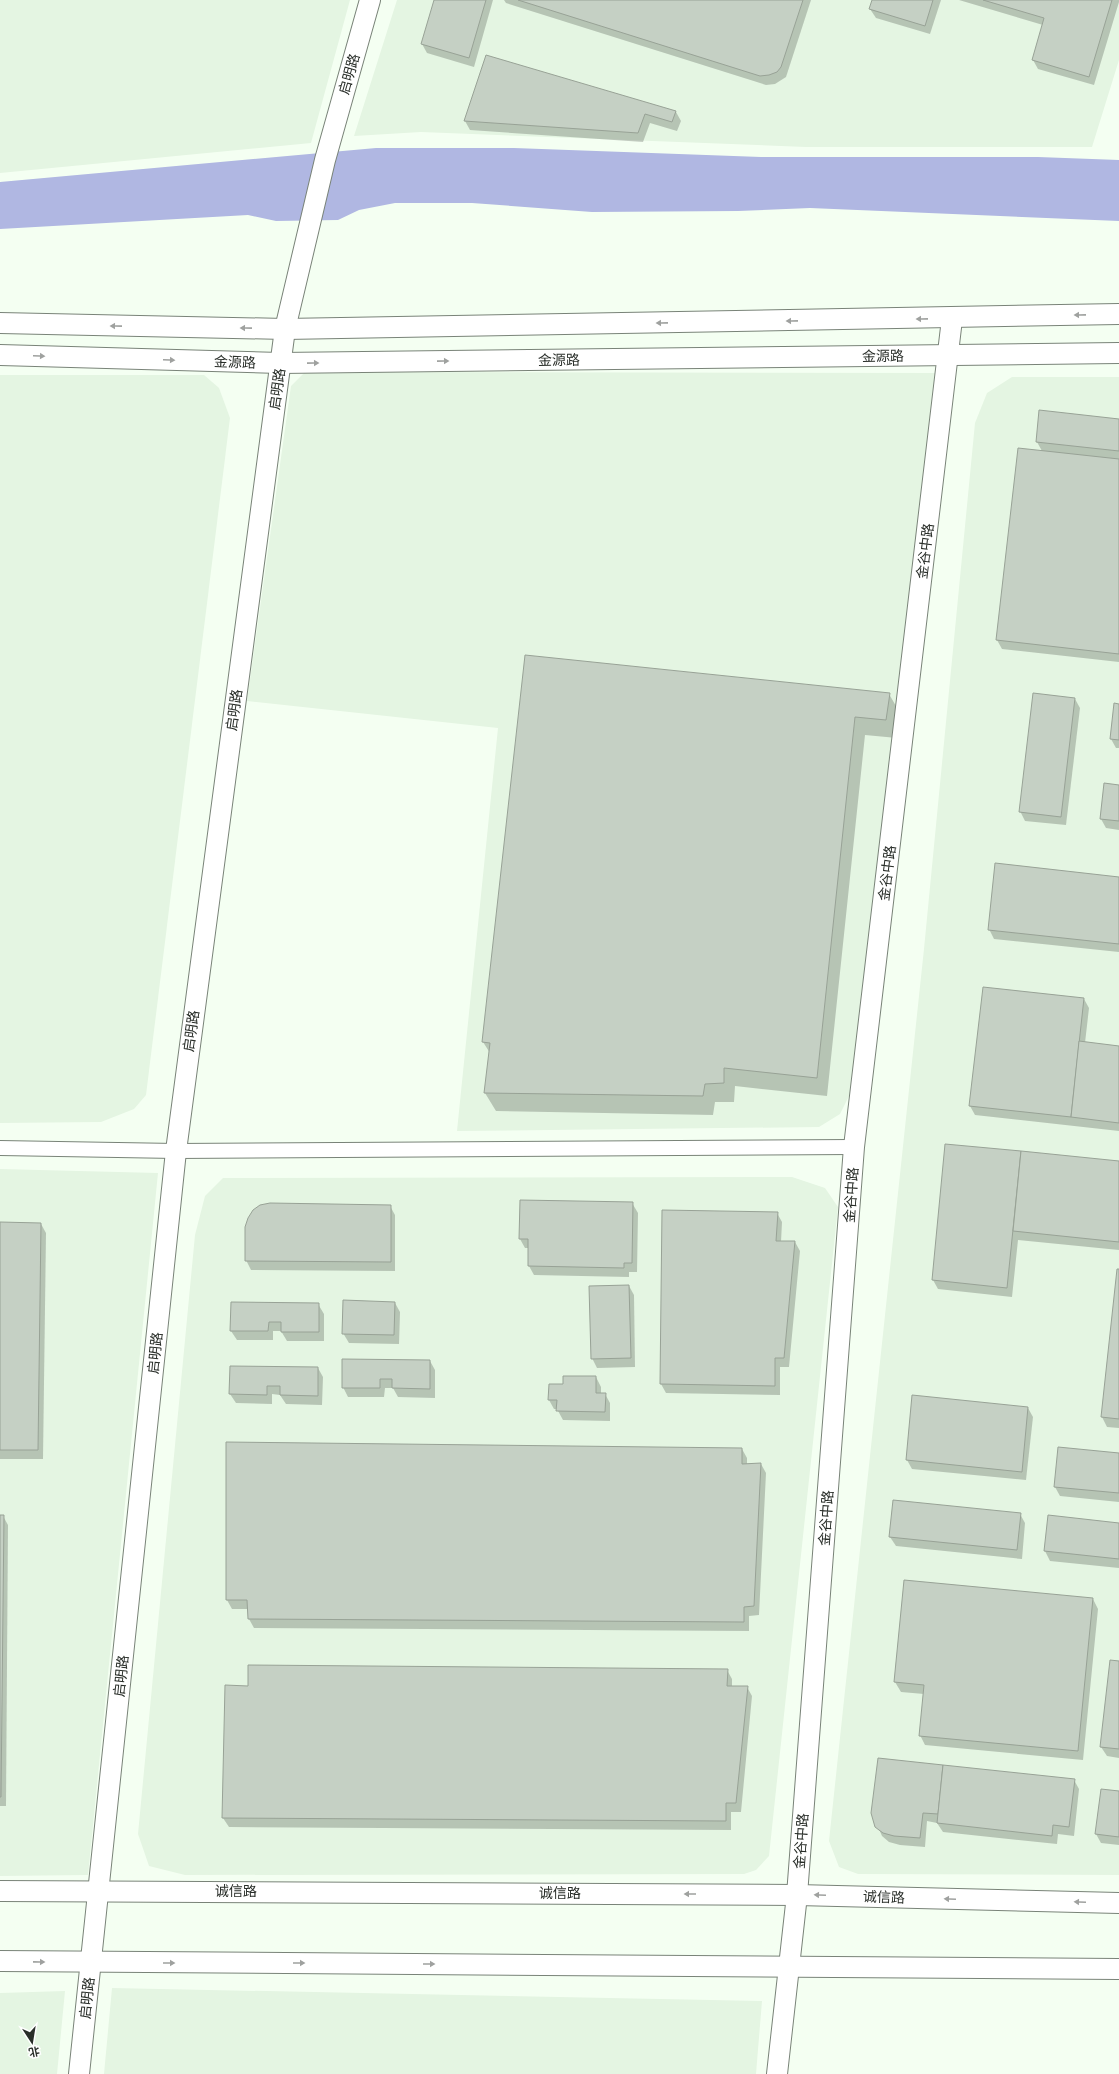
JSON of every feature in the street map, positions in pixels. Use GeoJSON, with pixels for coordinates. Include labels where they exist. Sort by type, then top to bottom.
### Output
{"type":"FeatureCollection","features":[{"type":"Feature","properties":{"kind":"street","name":"启明路"},"geometry":{"type":"LineString","coordinates":[[79,2074],[176,1151],[280,363],[285,329],[325,160],[370,0]]}},
{"type":"Feature","properties":{"kind":"street"},"geometry":{"type":"LineString","coordinates":[[0,323],[285,329],[952,319],[1119,314]]}},
{"type":"Feature","properties":{"kind":"street","name":"金谷中路"},"geometry":{"type":"LineString","coordinates":[[777,2074],[797,1895],[854,1147],[952,319]]}},
{"type":"Feature","properties":{"kind":"street","name":"金源路"},"geometry":{"type":"LineString","coordinates":[[0,355],[280,363],[1119,353]]}},
{"type":"Feature","properties":{"kind":"street"},"geometry":{"type":"LineString","coordinates":[[0,1148],[176,1151],[854,1147]]}},
{"type":"Feature","properties":{"kind":"street","name":"诚信路"},"geometry":{"type":"LineString","coordinates":[[0,1890],[797,1895],[1119,1903]]}},
{"type":"Feature","properties":{"kind":"street"},"geometry":{"type":"LineString","coordinates":[[0,1961],[1119,1969]]}},
{"type":"Feature","properties":{"kind":"shaded area"},"geometry":{"type":"Polygon","coordinates":[[[0,0],[350,0],[311,143],[0,173],[0,0]]]}},
{"type":"Feature","properties":{"kind":"shaded area"},"geometry":{"type":"Polygon","coordinates":[[[397,0],[1119,0],[1119,60],[1092,147],[806,147],[421,132],[354,136],[397,0]]]}},
{"type":"Feature","properties":{"kind":"shaded area"},"geometry":{"type":"Polygon","coordinates":[[[305,372],[935,373],[852,1090],[840,1114],[819,1127],[457,1131],[498,728],[247,701],[291,386],[305,372]]]}},
{"type":"Feature","properties":{"kind":"shaded area"},"geometry":{"type":"Polygon","coordinates":[[[0,375],[204,375],[219,388],[230,418],[146,1095],[134,1109],[101,1122],[0,1123],[0,375]]]}},
{"type":"Feature","properties":{"kind":"shaded area"},"geometry":{"type":"Polygon","coordinates":[[[1012,377],[1119,377],[1119,1875],[858,1874],[839,1867],[829,1841],[924,949],[975,423],[987,393],[1012,377]]]}},
{"type":"Feature","properties":{"kind":"shaded area"},"geometry":{"type":"Polygon","coordinates":[[[0,1169],[158,1173],[88,1875],[0,1876],[0,1169]]]}},
{"type":"Feature","properties":{"kind":"shaded area"},"geometry":{"type":"Polygon","coordinates":[[[792,1177],[825,1188],[838,1207],[769,1856],[756,1870],[744,1874],[185,1875],[149,1866],[138,1834],[195,1235],[205,1196],[223,1178],[792,1177]]]}},
{"type":"Feature","properties":{"kind":"shaded area"},"geometry":{"type":"Polygon","coordinates":[[[112,1988],[762,2001],[756,2074],[104,2074],[112,1988]]]}},
{"type":"Feature","properties":{"kind":"shaded area"},"geometry":{"type":"Polygon","coordinates":[[[65,1991],[57,2074],[0,2074],[0,1993],[65,1991]]]}},
{"type":"Feature","properties":{"kind":"water"},"geometry":{"type":"Polygon","coordinates":[[[376,148],[514,148],[761,157],[1038,157],[1119,160],[1119,221],[810,208],[738,211],[592,212],[472,203],[395,203],[359,210],[338,220],[276,221],[248,215],[0,229],[0,182],[376,148]]]}},
{"type":"Feature","properties":{"kind":"building"},"geometry":{"type":"Polygon","coordinates":[[[434,0],[486,0],[469,58],[421,44],[434,0]]]}},
{"type":"Feature","properties":{"kind":"building"},"geometry":{"type":"Polygon","coordinates":[[[518,0],[803,0],[781,67],[777,72],[760,76],[518,0]]]}},
{"type":"Feature","properties":{"kind":"building"},"geometry":{"type":"Polygon","coordinates":[[[872,0],[933,0],[925,26],[869,9],[872,0]]]}},
{"type":"Feature","properties":{"kind":"building"},"geometry":{"type":"Polygon","coordinates":[[[983,0],[1112,0],[1089,77],[1032,60],[1044,18],[983,0]]]}},
{"type":"Feature","properties":{"kind":"building"},"geometry":{"type":"Polygon","coordinates":[[[486,55],[676,111],[672,122],[645,114],[638,133],[464,121],[486,55]]]}},
{"type":"Feature","properties":{"kind":"building"},"geometry":{"type":"Polygon","coordinates":[[[1039,410],[1119,419],[1119,451],[1036,442],[1039,410]]]}},
{"type":"Feature","properties":{"kind":"building"},"geometry":{"type":"Polygon","coordinates":[[[1018,448],[1119,459],[1119,654],[996,640],[1018,448]]]}},
{"type":"Feature","properties":{"kind":"building"},"geometry":{"type":"Polygon","coordinates":[[[525,655],[890,693],[886,720],[855,717],[817,1078],[724,1068],[724,1083],[705,1084],[703,1096],[484,1093],[490,1043],[482,1042],[525,655]]]}},
{"type":"Feature","properties":{"kind":"building"},"geometry":{"type":"Polygon","coordinates":[[[1033,693],[1075,698],[1061,817],[1019,812],[1033,693]]]}},
{"type":"Feature","properties":{"kind":"building"},"geometry":{"type":"Polygon","coordinates":[[[1114,703],[1119,704],[1119,740],[1110,739],[1114,703]]]}},
{"type":"Feature","properties":{"kind":"building"},"geometry":{"type":"Polygon","coordinates":[[[1104,783],[1119,785],[1119,821],[1100,819],[1104,783]]]}},
{"type":"Feature","properties":{"kind":"building"},"geometry":{"type":"Polygon","coordinates":[[[995,863],[1119,877],[1119,944],[988,930],[995,863]]]}},
{"type":"Feature","properties":{"kind":"building"},"geometry":{"type":"Polygon","coordinates":[[[983,987],[1084,998],[1071,1117],[969,1106],[983,987]]]}},
{"type":"Feature","properties":{"kind":"building"},"geometry":{"type":"Polygon","coordinates":[[[1079,1041],[1119,1046],[1119,1123],[1071,1117],[1079,1041]]]}},
{"type":"Feature","properties":{"kind":"building"},"geometry":{"type":"Polygon","coordinates":[[[945,1144],[1021,1151],[1007,1288],[932,1280],[945,1144]]]}},
{"type":"Feature","properties":{"kind":"building"},"geometry":{"type":"Polygon","coordinates":[[[1021,1151],[1119,1161],[1119,1242],[1013,1231],[1021,1151]]]}},
{"type":"Feature","properties":{"kind":"building"},"geometry":{"type":"Polygon","coordinates":[[[520,1200],[633,1202],[632,1263],[624,1263],[624,1268],[528,1266],[528,1239],[519,1239],[520,1200]]]}},
{"type":"Feature","properties":{"kind":"building"},"geometry":{"type":"Polygon","coordinates":[[[270,1203],[391,1205],[391,1262],[245,1261],[245,1227],[248,1218],[253,1210],[260,1205],[270,1203]]]}},
{"type":"Feature","properties":{"kind":"building"},"geometry":{"type":"Polygon","coordinates":[[[662,1210],[778,1212],[776,1241],[795,1241],[784,1358],[775,1358],[775,1386],[660,1384],[662,1210]]]}},
{"type":"Feature","properties":{"kind":"building"},"geometry":{"type":"Polygon","coordinates":[[[0,1222],[41,1223],[38,1450],[0,1450],[0,1222]]]}},
{"type":"Feature","properties":{"kind":"building"},"geometry":{"type":"Polygon","coordinates":[[[1117,1269],[1119,1269],[1119,1419],[1101,1417],[1117,1269]]]}},
{"type":"Feature","properties":{"kind":"building"},"geometry":{"type":"Polygon","coordinates":[[[629,1285],[631,1358],[591,1359],[589,1286],[629,1285]]]}},
{"type":"Feature","properties":{"kind":"building"},"geometry":{"type":"Polygon","coordinates":[[[343,1300],[395,1302],[394,1335],[342,1334],[343,1300]]]}},
{"type":"Feature","properties":{"kind":"building"},"geometry":{"type":"Polygon","coordinates":[[[231,1302],[319,1303],[319,1332],[281,1332],[281,1322],[269,1322],[268,1331],[230,1331],[231,1302]]]}},
{"type":"Feature","properties":{"kind":"building"},"geometry":{"type":"Polygon","coordinates":[[[342,1359],[430,1360],[430,1389],[392,1388],[392,1379],[380,1379],[380,1388],[342,1388],[342,1359]]]}},
{"type":"Feature","properties":{"kind":"building"},"geometry":{"type":"Polygon","coordinates":[[[230,1366],[318,1367],[318,1396],[280,1395],[280,1386],[267,1386],[267,1395],[229,1394],[230,1366]]]}},
{"type":"Feature","properties":{"kind":"building"},"geometry":{"type":"Polygon","coordinates":[[[563,1376],[596,1376],[596,1393],[606,1393],[605,1412],[556,1411],[557,1400],[548,1400],[549,1384],[563,1384],[563,1376]]]}},
{"type":"Feature","properties":{"kind":"building"},"geometry":{"type":"Polygon","coordinates":[[[912,1395],[1028,1407],[1022,1472],[906,1460],[912,1395]]]}},
{"type":"Feature","properties":{"kind":"building"},"geometry":{"type":"Polygon","coordinates":[[[226,1442],[742,1448],[742,1464],[761,1463],[754,1606],[744,1607],[744,1622],[248,1619],[247,1600],[226,1600],[226,1442]]]}},
{"type":"Feature","properties":{"kind":"building"},"geometry":{"type":"Polygon","coordinates":[[[1058,1447],[1119,1453],[1119,1493],[1054,1487],[1058,1447]]]}},
{"type":"Feature","properties":{"kind":"building"},"geometry":{"type":"Polygon","coordinates":[[[893,1500],[1021,1513],[1017,1550],[889,1537],[893,1500]]]}},
{"type":"Feature","properties":{"kind":"building"},"geometry":{"type":"Polygon","coordinates":[[[0,1515],[4,1515],[1,1797],[0,1797],[0,1515]]]}},
{"type":"Feature","properties":{"kind":"building"},"geometry":{"type":"Polygon","coordinates":[[[1048,1515],[1119,1523],[1119,1559],[1044,1551],[1048,1515]]]}},
{"type":"Feature","properties":{"kind":"building"},"geometry":{"type":"Polygon","coordinates":[[[904,1580],[1093,1598],[1078,1751],[919,1736],[924,1685],[894,1682],[904,1580]]]}},
{"type":"Feature","properties":{"kind":"building"},"geometry":{"type":"Polygon","coordinates":[[[1110,1660],[1119,1661],[1119,1749],[1100,1747],[1110,1660]]]}},
{"type":"Feature","properties":{"kind":"building"},"geometry":{"type":"Polygon","coordinates":[[[248,1665],[728,1669],[727,1686],[748,1686],[736,1803],[726,1803],[726,1821],[222,1818],[225,1685],[248,1686],[248,1665]]]}},
{"type":"Feature","properties":{"kind":"building"},"geometry":{"type":"Polygon","coordinates":[[[878,1758],[943,1765],[938,1814],[923,1813],[920,1838],[894,1836],[883,1833],[875,1827],[871,1813],[878,1758]]]}},
{"type":"Feature","properties":{"kind":"building"},"geometry":{"type":"Polygon","coordinates":[[[943,1765],[1075,1779],[1069,1827],[1053,1825],[1052,1836],[937,1823],[943,1765]]]}},
{"type":"Feature","properties":{"kind":"building"},"geometry":{"type":"Polygon","coordinates":[[[1101,1789],[1119,1791],[1119,1837],[1095,1834],[1101,1789]]]}}]}
